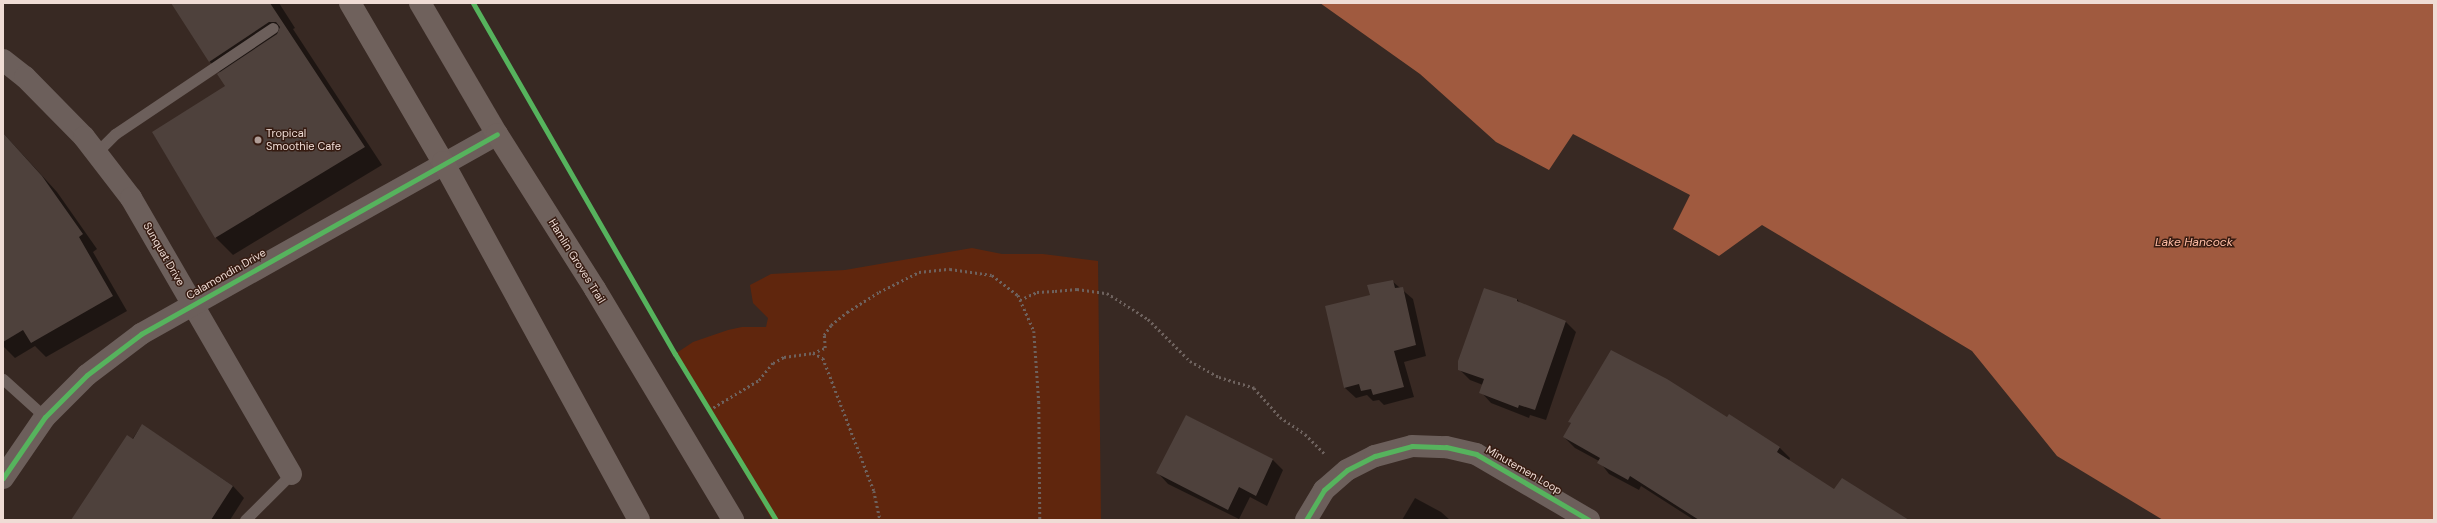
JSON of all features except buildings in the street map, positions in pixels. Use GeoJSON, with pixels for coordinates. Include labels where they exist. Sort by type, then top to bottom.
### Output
{"type":"FeatureCollection","features":[{"type":"Feature","properties":{"kind":"main road"},"geometry":{"type":"LineString","coordinates":[[350,3],[443,162],[639,520]]}},
{"type":"Feature","properties":{"kind":"main road","name":"Hamlin Groves Trail"},"geometry":{"type":"LineString","coordinates":[[420,3],[497,134],[596,289],[733,520]]}},
{"type":"Feature","properties":{"kind":"street","name":"Sunquat Drive"},"geometry":{"type":"LineString","coordinates":[[3,60],[26,77],[96,153],[130,198],[194,305],[291,474]]}},
{"type":"Feature","properties":{"kind":"street","name":"Calamondin Drive"},"geometry":{"type":"LineString","coordinates":[[3,478],[45,417],[86,375],[141,334],[443,162],[497,134]]}},
{"type":"Feature","properties":{"kind":"street","name":"Minutemen Loop"},"geometry":{"type":"LineString","coordinates":[[1306,520],[1324,490],[1347,470],[1375,456],[1412,446],[1446,447],[1476,454],[1589,520]]}},
{"type":"Feature","properties":{"kind":"lane"},"geometry":{"type":"LineString","coordinates":[[96,153],[115,134],[273,28]]}},
{"type":"Feature","properties":{"kind":"lane"},"geometry":{"type":"LineString","coordinates":[[3,379],[45,417]]}},
{"type":"Feature","properties":{"kind":"lane"},"geometry":{"type":"LineString","coordinates":[[245,520],[291,474]]}},
{"type":"Feature","properties":{"kind":"path"},"geometry":{"type":"LineString","coordinates":[[709,410],[759,380],[773,363],[784,357],[813,353],[825,348],[824,335],[831,325],[847,312],[879,292],[919,272],[950,268],[992,275],[1018,295],[1034,332],[1039,402],[1040,520]]}},
{"type":"Feature","properties":{"kind":"path"},"geometry":{"type":"LineString","coordinates":[[1020,300],[1037,292],[1078,289],[1106,293],[1148,319],[1190,361],[1220,377],[1254,388],[1280,417],[1305,434],[1325,454]]}},
{"type":"Feature","properties":{"kind":"path"},"geometry":{"type":"LineString","coordinates":[[813,353],[823,358],[874,491],[880,520]]}},
{"type":"Feature","properties":{"kind":"path"},"geometry":{"type":"LineString","coordinates":[[705,404],[713,417]]}},
{"type":"Feature","properties":{"kind":"shaded area"},"geometry":{"type":"Polygon","coordinates":[[[972,248],[1002,254],[1043,254],[1098,261],[1101,520],[772,520],[675,354],[693,342],[728,330],[742,327],[766,327],[768,318],[753,303],[750,285],[771,274],[845,270],[972,248]]]}},
{"type":"Feature","properties":{"kind":"water","name":"Lake Hancock"},"geometry":{"type":"Polygon","coordinates":[[[1320,3],[2434,3],[2434,520],[2163,520],[2057,456],[1972,351],[1762,225],[1719,256],[1673,229],[1690,195],[1573,134],[1549,170],[1496,142],[1420,74],[1320,3]]]}},
{"type":"Feature","properties":{"kind":"cycle path"},"geometry":{"type":"LineString","coordinates":[[473,3],[675,354],[776,520]]}},
{"type":"Feature","properties":{"kind":"cycle path"},"geometry":{"type":"LineString","coordinates":[[3,478],[45,417],[87,375],[141,334],[497,134]]}},
{"type":"Feature","properties":{"kind":"cycle path"},"geometry":{"type":"LineString","coordinates":[[1306,520],[1324,490],[1347,470],[1375,456],[1412,446],[1446,447],[1476,454],[1589,520]]}},
{"type":"Feature","properties":{"kind":"place","name":"Tropical Smoothie Cafe"},"geometry":{"type":"Point","coordinates":[258,140]}}]}
